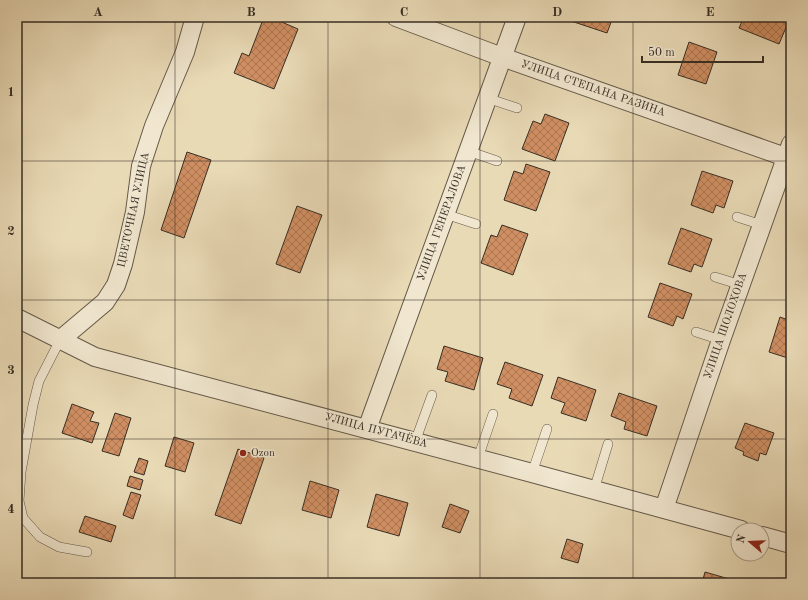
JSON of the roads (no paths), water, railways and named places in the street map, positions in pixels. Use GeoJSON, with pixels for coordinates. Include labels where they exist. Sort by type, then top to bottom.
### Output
{"type":"FeatureCollection","features":[{"type":"Feature","properties":{"kind":"street","name":"ЦВЕТОЧНАЯ УЛИЦА"},"geometry":{"type":"LineString","coordinates":[[60,340],[105,302],[116,285],[123,264],[135,212],[141,166],[154,126],[185,52],[195,17]]}},
{"type":"Feature","properties":{"kind":"street","name":"УЛИЦА СТЕПАНА РАЗИНА"},"geometry":{"type":"LineString","coordinates":[[396,17],[502,57],[789,153]]}},
{"type":"Feature","properties":{"kind":"street","name":"УЛИЦА ГЕНЕРАЛОВА"},"geometry":{"type":"LineString","coordinates":[[367,429],[517,17]]}},
{"type":"Feature","properties":{"kind":"street","name":"УЛИЦА ШОЛОХОВА"},"geometry":{"type":"LineString","coordinates":[[664,509],[740,285],[789,153]]}},
{"type":"Feature","properties":{"kind":"street","name":"УЛИЦА ПУГАЧЁВА"},"geometry":{"type":"LineString","coordinates":[[17,318],[95,357],[478,458],[730,527]]}},
{"type":"Feature","properties":{"kind":"street"},"geometry":{"type":"LineString","coordinates":[[770,538],[791,544]]}},
{"type":"Feature","properties":{"kind":"lane"},"geometry":{"type":"LineString","coordinates":[[487,98],[517,108]]}},
{"type":"Feature","properties":{"kind":"lane"},"geometry":{"type":"LineString","coordinates":[[468,151],[498,161]]}},
{"type":"Feature","properties":{"kind":"lane"},"geometry":{"type":"LineString","coordinates":[[445,214],[476,224]]}},
{"type":"Feature","properties":{"kind":"lane"},"geometry":{"type":"LineString","coordinates":[[737,217],[762,225]]}},
{"type":"Feature","properties":{"kind":"lane"},"geometry":{"type":"LineString","coordinates":[[715,277],[740,285]]}},
{"type":"Feature","properties":{"kind":"lane"},"geometry":{"type":"LineString","coordinates":[[696,332],[721,340]]}},
{"type":"Feature","properties":{"kind":"lane"},"geometry":{"type":"LineString","coordinates":[[60,340],[40,381],[33,406],[21,472],[19,500],[23,518],[40,537],[59,547],[87,552]]}},
{"type":"Feature","properties":{"kind":"lane"},"geometry":{"type":"LineString","coordinates":[[415,442],[432,395]]}},
{"type":"Feature","properties":{"kind":"lane"},"geometry":{"type":"LineString","coordinates":[[478,458],[493,414]]}},
{"type":"Feature","properties":{"kind":"lane"},"geometry":{"type":"LineString","coordinates":[[532,473],[546,429]]}},
{"type":"Feature","properties":{"kind":"lane"},"geometry":{"type":"LineString","coordinates":[[594,490],[608,444]]}},
{"type":"Feature","properties":{"kind":"place","name":"Ozon"},"geometry":{"type":"Point","coordinates":[243,453]}}]}
